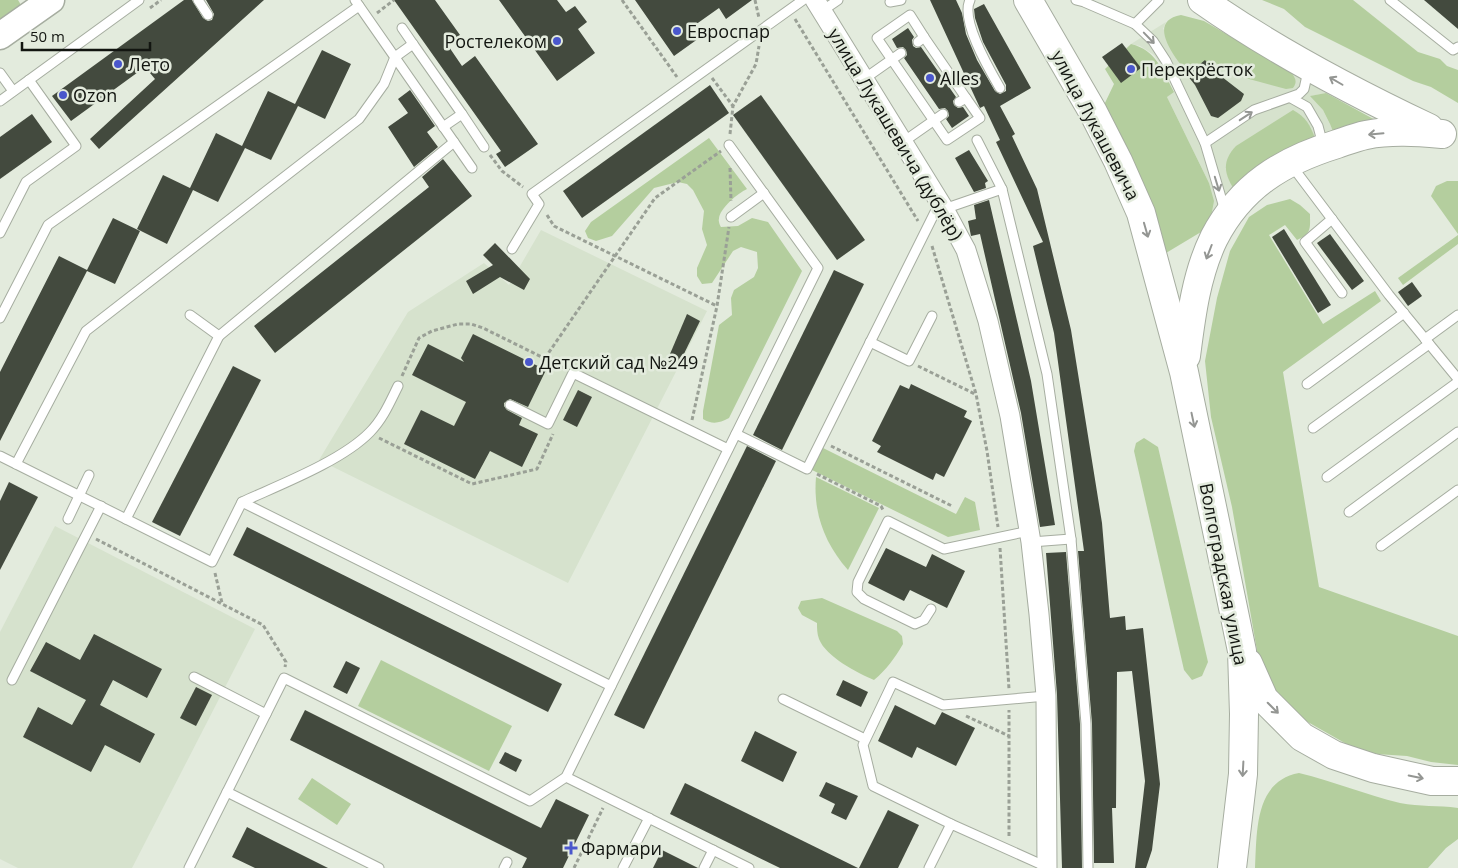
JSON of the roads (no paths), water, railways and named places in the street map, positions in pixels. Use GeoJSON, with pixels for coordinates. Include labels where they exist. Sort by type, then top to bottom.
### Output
{"type":"FeatureCollection","features":[{"type":"Feature","properties":{"kind":"main road","name":"улица Лукашевича"},"geometry":{"type":"LineString","coordinates":[[1028,0],[1093,112],[1142,213],[1184,372]]}},
{"type":"Feature","properties":{"kind":"main road"},"geometry":{"type":"LineString","coordinates":[[1202,0],[1233,22],[1368,100],[1450,138]]}},
{"type":"Feature","properties":{"kind":"main road"},"geometry":{"type":"LineString","coordinates":[[0,36],[47,1]]}},
{"type":"Feature","properties":{"kind":"main road"},"geometry":{"type":"LineString","coordinates":[[1184,372],[1191,314],[1201,272],[1214,239],[1242,197],[1263,178],[1289,162],[1324,148],[1366,135],[1403,131],[1450,138]]}},
{"type":"Feature","properties":{"kind":"main road","name":"Волгоградская улица"},"geometry":{"type":"LineString","coordinates":[[1184,372],[1242,651],[1243,774],[1232,868]]}},
{"type":"Feature","properties":{"kind":"main road"},"geometry":{"type":"LineString","coordinates":[[1242,651],[1264,699],[1302,737],[1334,755],[1374,768],[1432,781],[1458,781]]}},
{"type":"Feature","properties":{"kind":"street","name":"улица Лукашевича (дублёр)"},"geometry":{"type":"LineString","coordinates":[[819,6],[942,205],[966,250],[988,320],[1010,416],[1030,536],[1046,696],[1047,867]]}},
{"type":"Feature","properties":{"kind":"lane"},"geometry":{"type":"LineString","coordinates":[[0,101],[139,0]]}},
{"type":"Feature","properties":{"kind":"lane"},"geometry":{"type":"LineString","coordinates":[[198,0],[208,16]]}},
{"type":"Feature","properties":{"kind":"lane"},"geometry":{"type":"LineString","coordinates":[[512,249],[539,204],[532,194],[803,0]]}},
{"type":"Feature","properties":{"kind":"lane"},"geometry":{"type":"LineString","coordinates":[[819,6],[838,0]]}},
{"type":"Feature","properties":{"kind":"lane"},"geometry":{"type":"LineString","coordinates":[[890,2],[901,0]]}},
{"type":"Feature","properties":{"kind":"lane"},"geometry":{"type":"LineString","coordinates":[[970,0],[966,10],[969,22],[976,42],[1000,88]]}},
{"type":"Feature","properties":{"kind":"lane"},"geometry":{"type":"LineString","coordinates":[[1135,24],[1159,0]]}},
{"type":"Feature","properties":{"kind":"lane"},"geometry":{"type":"LineString","coordinates":[[1390,0],[1453,50],[1458,48]]}},
{"type":"Feature","properties":{"kind":"lane"},"geometry":{"type":"LineString","coordinates":[[1081,1],[1135,24],[1153,41],[1166,61],[1205,143],[1227,217]]}},
{"type":"Feature","properties":{"kind":"lane"},"geometry":{"type":"LineString","coordinates":[[0,318],[48,225],[357,3],[472,168]]}},
{"type":"Feature","properties":{"kind":"lane"},"geometry":{"type":"LineString","coordinates":[[910,15],[921,39],[963,100],[980,118],[947,140],[892,59],[877,38],[910,15]]}},
{"type":"Feature","properties":{"kind":"lane"},"geometry":{"type":"LineString","coordinates":[[402,28],[484,146]]}},
{"type":"Feature","properties":{"kind":"lane"},"geometry":{"type":"LineString","coordinates":[[16,464],[86,331],[359,119],[384,84],[395,57],[413,44]]}},
{"type":"Feature","properties":{"kind":"lane"},"geometry":{"type":"LineString","coordinates":[[864,79],[901,53]]}},
{"type":"Feature","properties":{"kind":"lane"},"geometry":{"type":"LineString","coordinates":[[1205,143],[1254,110],[1291,98],[1304,89],[1308,80],[1308,72],[1304,63]]}},
{"type":"Feature","properties":{"kind":"lane"},"geometry":{"type":"LineString","coordinates":[[0,73],[13,91]]}},
{"type":"Feature","properties":{"kind":"lane"},"geometry":{"type":"LineString","coordinates":[[0,233],[26,182],[76,146],[29,80]]}},
{"type":"Feature","properties":{"kind":"lane"},"geometry":{"type":"LineString","coordinates":[[1291,98],[1307,107],[1318,126],[1324,148]]}},
{"type":"Feature","properties":{"kind":"lane"},"geometry":{"type":"LineString","coordinates":[[443,127],[462,114]]}},
{"type":"Feature","properties":{"kind":"lane"},"geometry":{"type":"LineString","coordinates":[[902,142],[943,114]]}},
{"type":"Feature","properties":{"kind":"lane"},"geometry":{"type":"LineString","coordinates":[[977,140],[1002,189],[1047,374],[1071,538],[1086,724],[1088,868]]}},
{"type":"Feature","properties":{"kind":"lane"},"geometry":{"type":"LineString","coordinates":[[126,519],[219,336],[454,142]]}},
{"type":"Feature","properties":{"kind":"lane"},"geometry":{"type":"LineString","coordinates":[[189,868],[284,678],[530,801],[566,777],[818,268],[729,145]]}},
{"type":"Feature","properties":{"kind":"lane"},"geometry":{"type":"LineString","coordinates":[[1289,162],[1404,313],[1457,377],[1327,477]]}},
{"type":"Feature","properties":{"kind":"lane"},"geometry":{"type":"LineString","coordinates":[[736,434],[807,469],[925,232],[942,205],[1002,189]]}},
{"type":"Feature","properties":{"kind":"lane"},"geometry":{"type":"LineString","coordinates":[[731,217],[764,193]]}},
{"type":"Feature","properties":{"kind":"lane"},"geometry":{"type":"LineString","coordinates":[[1332,218],[1305,242],[1342,293]]}},
{"type":"Feature","properties":{"kind":"lane"},"geometry":{"type":"LineString","coordinates":[[1307,384],[1404,313]]}},
{"type":"Feature","properties":{"kind":"lane"},"geometry":{"type":"LineString","coordinates":[[190,315],[219,336]]}},
{"type":"Feature","properties":{"kind":"lane"},"geometry":{"type":"LineString","coordinates":[[1313,428],[1458,315]]}},
{"type":"Feature","properties":{"kind":"lane"},"geometry":{"type":"LineString","coordinates":[[870,342],[910,361],[932,316]]}},
{"type":"Feature","properties":{"kind":"lane"},"geometry":{"type":"LineString","coordinates":[[510,404],[548,424],[573,373],[728,449]]}},
{"type":"Feature","properties":{"kind":"lane"},"geometry":{"type":"LineString","coordinates":[[1,458],[212,562],[242,502],[326,463],[350,448],[370,433],[383,416],[398,386]]}},
{"type":"Feature","properties":{"kind":"lane"},"geometry":{"type":"LineString","coordinates":[[1349,512],[1458,432]]}},
{"type":"Feature","properties":{"kind":"lane"},"geometry":{"type":"LineString","coordinates":[[68,518],[89,475]]}},
{"type":"Feature","properties":{"kind":"lane"},"geometry":{"type":"LineString","coordinates":[[1381,546],[1458,490]]}},
{"type":"Feature","properties":{"kind":"lane"},"geometry":{"type":"LineString","coordinates":[[242,502],[611,686]]}},
{"type":"Feature","properties":{"kind":"lane"},"geometry":{"type":"LineString","coordinates":[[12,680],[101,506]]}},
{"type":"Feature","properties":{"kind":"lane"},"geometry":{"type":"LineString","coordinates":[[931,610],[924,620],[915,624],[864,599],[857,592],[858,582],[888,521],[944,549],[999,537],[1071,538]]}},
{"type":"Feature","properties":{"kind":"lane"},"geometry":{"type":"LineString","coordinates":[[194,677],[266,714]]}},
{"type":"Feature","properties":{"kind":"lane"},"geometry":{"type":"LineString","coordinates":[[1046,696],[943,705],[893,682],[863,745],[873,786],[951,824],[1047,867]]}},
{"type":"Feature","properties":{"kind":"lane"},"geometry":{"type":"LineString","coordinates":[[783,699],[865,739]]}},
{"type":"Feature","properties":{"kind":"lane"},"geometry":{"type":"LineString","coordinates":[[566,777],[749,868]]}},
{"type":"Feature","properties":{"kind":"lane"},"geometry":{"type":"LineString","coordinates":[[227,792],[380,868]]}},
{"type":"Feature","properties":{"kind":"lane"},"geometry":{"type":"LineString","coordinates":[[624,868],[649,818]]}},
{"type":"Feature","properties":{"kind":"lane"},"geometry":{"type":"LineString","coordinates":[[929,868],[951,824]]}},
{"type":"Feature","properties":{"kind":"lane"},"geometry":{"type":"LineString","coordinates":[[704,868],[713,850]]}},
{"type":"Feature","properties":{"kind":"place","name":"Евроспар"},"geometry":{"type":"Point","coordinates":[677,31]}},
{"type":"Feature","properties":{"kind":"place","name":"Ростелеком"},"geometry":{"type":"Point","coordinates":[557,41]}},
{"type":"Feature","properties":{"kind":"place","name":"Лето"},"geometry":{"type":"Point","coordinates":[118,64]}},
{"type":"Feature","properties":{"kind":"place","name":"Перекрёсток"},"geometry":{"type":"Point","coordinates":[1131,69]}},
{"type":"Feature","properties":{"kind":"place","name":"Alles"},"geometry":{"type":"Point","coordinates":[930,78]}},
{"type":"Feature","properties":{"kind":"place","name":"Ozon"},"geometry":{"type":"Point","coordinates":[63,95]}},
{"type":"Feature","properties":{"kind":"place","name":"Детский сад №249"},"geometry":{"type":"Point","coordinates":[529,362]}},
{"type":"Feature","properties":{"kind":"place","name":"Фармари"},"geometry":{"type":"Point","coordinates":[571,848]}}]}
